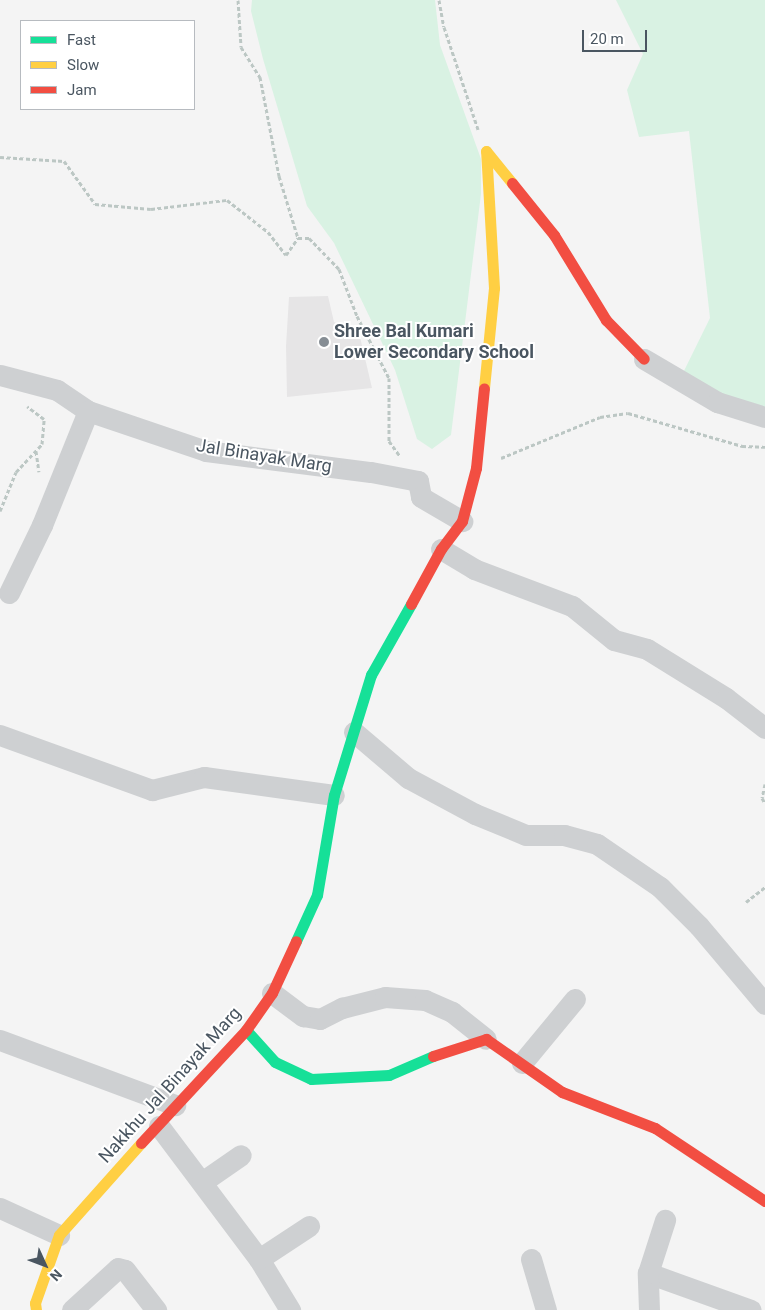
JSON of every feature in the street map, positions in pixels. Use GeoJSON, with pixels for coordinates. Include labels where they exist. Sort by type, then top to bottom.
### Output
{"type":"FeatureCollection","features":[{"type":"Feature","properties":{"kind":"street"},"geometry":{"type":"LineString","coordinates":[[486,151],[554,235],[606,320],[644,359],[718,402],[765,417]]}},
{"type":"Feature","properties":{"kind":"street","name":"Nakkhu Jal Binayak Marg"},"geometry":{"type":"LineString","coordinates":[[36,1310],[35,1303],[59,1235],[159,1126],[175,1105],[246,1030],[272,993],[317,894],[334,795],[371,675],[441,549],[462,520],[476,468],[494,288],[486,151]]}},
{"type":"Feature","properties":{"kind":"street","name":"Jal Binayak Marg"},"geometry":{"type":"LineString","coordinates":[[0,375],[57,390],[88,412],[206,450],[370,472],[418,482]]}},
{"type":"Feature","properties":{"kind":"street"},"geometry":{"type":"LineString","coordinates":[[9,593],[42,525],[88,412]]}},
{"type":"Feature","properties":{"kind":"street"},"geometry":{"type":"LineString","coordinates":[[418,482],[421,497],[462,520]]}},
{"type":"Feature","properties":{"kind":"street"},"geometry":{"type":"LineString","coordinates":[[441,549],[474,569],[572,606],[614,640],[647,649],[726,698],[765,728]]}},
{"type":"Feature","properties":{"kind":"street"},"geometry":{"type":"LineString","coordinates":[[354,732],[408,778],[475,814],[526,836],[564,835],[597,844],[660,887],[699,926],[765,1004]]}},
{"type":"Feature","properties":{"kind":"street"},"geometry":{"type":"LineString","coordinates":[[0,735],[152,790],[204,777],[334,795]]}},
{"type":"Feature","properties":{"kind":"street"},"geometry":{"type":"LineString","coordinates":[[272,993],[303,1016],[320,1019],[342,1008],[385,997],[425,1000],[452,1012],[486,1039],[562,1092],[655,1128],[765,1201]]}},
{"type":"Feature","properties":{"kind":"street"},"geometry":{"type":"LineString","coordinates":[[522,1063],[575,999]]}},
{"type":"Feature","properties":{"kind":"street"},"geometry":{"type":"LineString","coordinates":[[246,1030],[275,1062],[311,1080],[389,1075],[456,1046],[486,1039]]}},
{"type":"Feature","properties":{"kind":"street"},"geometry":{"type":"LineString","coordinates":[[0,1040],[175,1105]]}},
{"type":"Feature","properties":{"kind":"street"},"geometry":{"type":"LineString","coordinates":[[159,1126],[259,1259],[290,1310]]}},
{"type":"Feature","properties":{"kind":"street"},"geometry":{"type":"LineString","coordinates":[[202,1182],[241,1155]]}},
{"type":"Feature","properties":{"kind":"street"},"geometry":{"type":"LineString","coordinates":[[0,1208],[59,1235]]}},
{"type":"Feature","properties":{"kind":"street"},"geometry":{"type":"LineString","coordinates":[[649,1310],[648,1272],[665,1220]]}},
{"type":"Feature","properties":{"kind":"street"},"geometry":{"type":"LineString","coordinates":[[259,1259],[309,1226]]}},
{"type":"Feature","properties":{"kind":"street"},"geometry":{"type":"LineString","coordinates":[[531,1259],[546,1310]]}},
{"type":"Feature","properties":{"kind":"street"},"geometry":{"type":"LineString","coordinates":[[72,1310],[118,1268],[126,1270],[156,1310]]}},
{"type":"Feature","properties":{"kind":"street"},"geometry":{"type":"LineString","coordinates":[[648,1272],[751,1310]]}},
{"type":"Feature","properties":{"kind":"path"},"geometry":{"type":"LineString","coordinates":[[238,0],[241,47],[260,77],[279,176],[298,238]]}},
{"type":"Feature","properties":{"kind":"path"},"geometry":{"type":"LineString","coordinates":[[439,0],[444,27],[486,151]]}},
{"type":"Feature","properties":{"kind":"path"},"geometry":{"type":"LineString","coordinates":[[0,157],[64,160],[95,204],[151,209],[227,200],[268,232],[286,255],[298,238]]}},
{"type":"Feature","properties":{"kind":"path"},"geometry":{"type":"LineString","coordinates":[[298,238],[309,238],[339,268],[357,316],[389,378],[389,441],[418,482]]}},
{"type":"Feature","properties":{"kind":"path"},"geometry":{"type":"LineString","coordinates":[[0,512],[16,472],[42,444],[44,419],[25,404]]}},
{"type":"Feature","properties":{"kind":"path"},"geometry":{"type":"LineString","coordinates":[[476,468],[600,417],[628,413],[742,446],[765,448]]}},
{"type":"Feature","properties":{"kind":"path"},"geometry":{"type":"LineString","coordinates":[[765,784],[762,798],[765,803]]}},
{"type":"Feature","properties":{"kind":"path"},"geometry":{"type":"LineString","coordinates":[[746,902],[765,887]]}},
{"type":"Feature","properties":{"kind":"shaded area","name":"Shree Bal Kumari Lower Secondary School"},"geometry":{"type":"Polygon","coordinates":[[[328,296],[334,322],[360,337],[372,388],[287,397],[286,346],[289,297],[328,296]]]}},
{"type":"Feature","properties":{"kind":"green space"},"geometry":{"type":"Polygon","coordinates":[[[252,0],[435,0],[440,45],[481,159],[481,194],[451,435],[432,449],[417,439],[395,370],[334,243],[307,206],[263,59],[251,11],[252,0]]]}},
{"type":"Feature","properties":{"kind":"green space"},"geometry":{"type":"Polygon","coordinates":[[[616,0],[765,0],[765,425],[680,379],[710,318],[689,131],[639,137],[627,90],[643,54],[616,0]]]}},
{"type":"Feature","properties":{"kind":"traffic: fast"},"geometry":{"type":"LineString","coordinates":[[296,941],[317,895],[334,795],[371,675],[411,604]]}},
{"type":"Feature","properties":{"kind":"traffic: fast"},"geometry":{"type":"LineString","coordinates":[[246,1030],[275,1062],[311,1079],[389,1075],[433,1056]]}},
{"type":"Feature","properties":{"kind":"traffic: slow"},"geometry":{"type":"LineString","coordinates":[[484,388],[494,288],[486,151],[512,183]]}},
{"type":"Feature","properties":{"kind":"traffic: slow"},"geometry":{"type":"LineString","coordinates":[[36,1310],[35,1303],[59,1235],[141,1143]]}},
{"type":"Feature","properties":{"kind":"traffic: jam"},"geometry":{"type":"LineString","coordinates":[[512,183],[554,235],[606,320],[644,359]]}},
{"type":"Feature","properties":{"kind":"traffic: jam"},"geometry":{"type":"LineString","coordinates":[[411,604],[441,549],[462,521],[476,468],[484,388]]}},
{"type":"Feature","properties":{"kind":"traffic: jam"},"geometry":{"type":"LineString","coordinates":[[141,1143],[246,1030],[272,993],[296,941]]}},
{"type":"Feature","properties":{"kind":"traffic: jam"},"geometry":{"type":"LineString","coordinates":[[433,1056],[486,1039],[562,1092],[655,1128],[765,1201]]}},
{"type":"Feature","properties":{"kind":"place","name":"Shree Bal Kumari Lower Secondary School"},"geometry":{"type":"Point","coordinates":[324,342]}}]}
